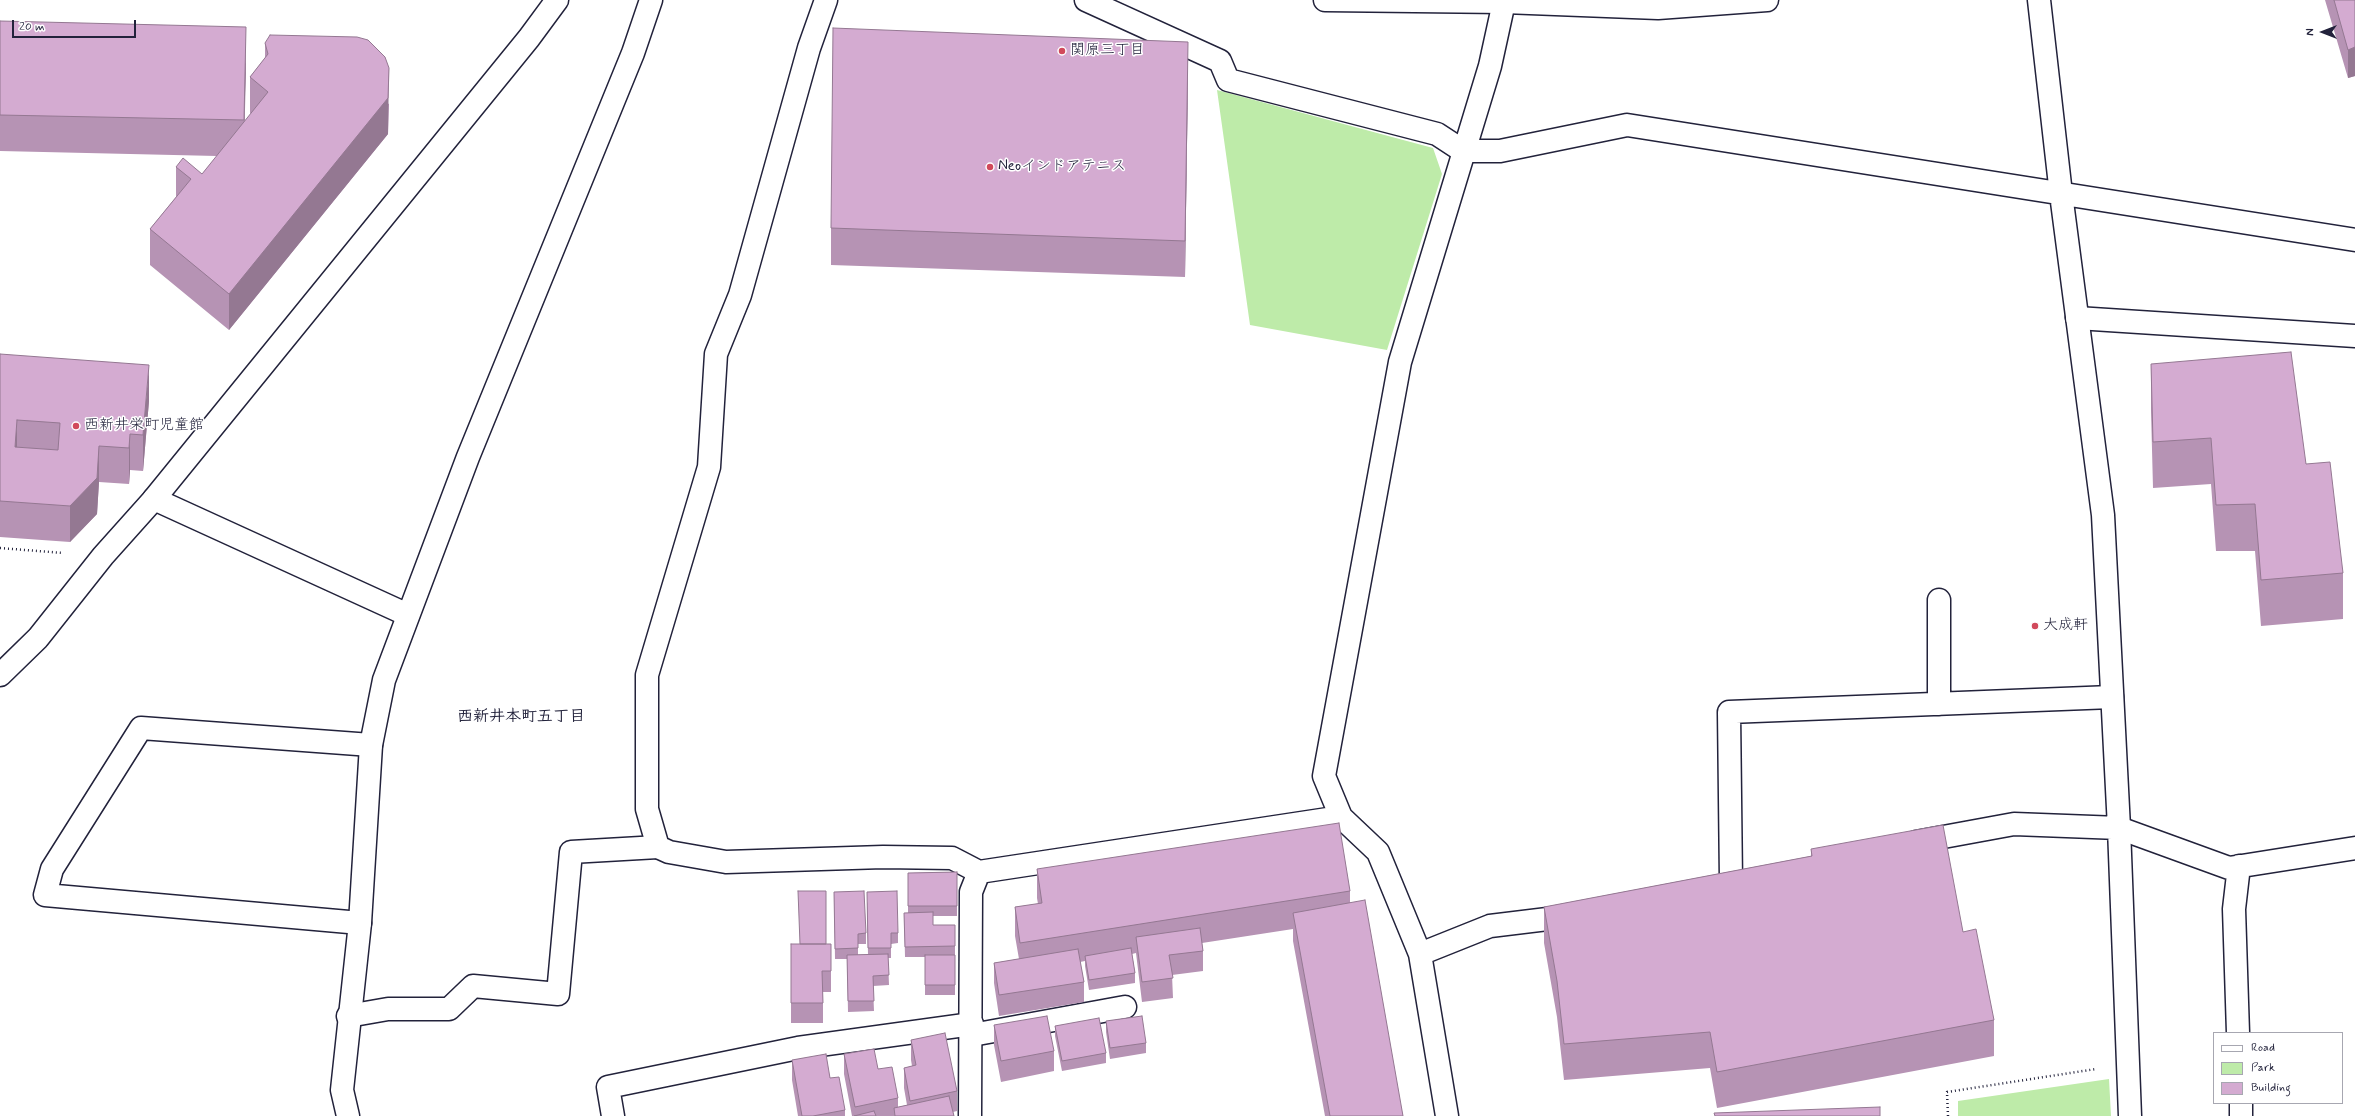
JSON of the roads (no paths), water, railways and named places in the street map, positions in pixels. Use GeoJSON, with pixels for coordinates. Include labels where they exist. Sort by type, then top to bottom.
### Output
{"type":"FeatureCollection","features":[{"type":"Feature","properties":{"kind":"street"},"geometry":{"type":"LineString","coordinates":[[0,675],[38,638],[103,556],[154,499],[529,38],[557,0]]}},
{"type":"Feature","properties":{"kind":"street"},"geometry":{"type":"LineString","coordinates":[[348,1116],[342,1090],[348,1016],[360,923],[371,745],[384,680],[468,457],[633,53],[651,0]]}},
{"type":"Feature","properties":{"kind":"street"},"geometry":{"type":"LineString","coordinates":[[658,847],[647,809],[647,675],[709,467],[716,354],[740,295],[809,48],[826,0]]}},
{"type":"Feature","properties":{"kind":"street"},"geometry":{"type":"LineString","coordinates":[[1086,0],[1220,61],[1228,80],[1437,134],[1464,150],[1500,151],[1627,125],[2355,240]]}},
{"type":"Feature","properties":{"kind":"street"},"geometry":{"type":"LineString","coordinates":[[1325,0],[1504,1],[1658,8],[1767,0]]}},
{"type":"Feature","properties":{"kind":"street"},"geometry":{"type":"LineString","coordinates":[[2039,0],[2061,194],[2103,515],[2119,828],[2130,1116]]}},
{"type":"Feature","properties":{"kind":"street"},"geometry":{"type":"LineString","coordinates":[[1447,1116],[1420,954],[1378,852],[1341,817],[1324,776],[1399,370],[1490,66],[1504,1]]}},
{"type":"Feature","properties":{"kind":"street"},"geometry":{"type":"LineString","coordinates":[[2077,318],[2355,336]]}},
{"type":"Feature","properties":{"kind":"street"},"geometry":{"type":"LineString","coordinates":[[154,499],[408,615]]}},
{"type":"Feature","properties":{"kind":"street"},"geometry":{"type":"LineString","coordinates":[[1939,600],[1939,704]]}},
{"type":"Feature","properties":{"kind":"street"},"geometry":{"type":"LineString","coordinates":[[1731,882],[1729,712],[2112,697]]}},
{"type":"Feature","properties":{"kind":"street"},"geometry":{"type":"LineString","coordinates":[[360,923],[45,896],[52,869],[141,728],[371,745]]}},
{"type":"Feature","properties":{"kind":"street"},"geometry":{"type":"LineString","coordinates":[[348,1016],[388,1010],[449,1009],[473,986],[558,994],[571,852],[658,847],[669,852],[726,862],[883,858],[952,858],[979,872],[1341,817]]}},
{"type":"Feature","properties":{"kind":"street"},"geometry":{"type":"LineString","coordinates":[[1896,845],[2014,824],[2119,828],[2229,868],[2355,848]]}},
{"type":"Feature","properties":{"kind":"street"},"geometry":{"type":"LineString","coordinates":[[2238,1032],[2234,909],[2239,866]]}},
{"type":"Feature","properties":{"kind":"street"},"geometry":{"type":"LineString","coordinates":[[970,1116],[972,1030],[971,892],[979,872]]}},
{"type":"Feature","properties":{"kind":"street"},"geometry":{"type":"LineString","coordinates":[[1709,888],[1752,876]]}},
{"type":"Feature","properties":{"kind":"street"},"geometry":{"type":"LineString","coordinates":[[1420,954],[1490,926],[1590,914]]}},
{"type":"Feature","properties":{"kind":"street"},"geometry":{"type":"LineString","coordinates":[[613,1116],[608,1087],[798,1048],[972,1030],[1125,1007]]}},
{"type":"Feature","properties":{"kind":"street"},"geometry":{"type":"LineString","coordinates":[[2241,1104],[2241,1116]]}},
{"type":"Feature","properties":{"kind":"place","name":"関原三丁目"},"geometry":{"type":"Point","coordinates":[1062,51]}},
{"type":"Feature","properties":{"kind":"place","name":"Neoインドアテニス"},"geometry":{"type":"Point","coordinates":[990,167]}},
{"type":"Feature","properties":{"kind":"place","name":"西新井栄町児童館"},"geometry":{"type":"Point","coordinates":[76,426]}},
{"type":"Feature","properties":{"kind":"place","name":"大成軒"},"geometry":{"type":"Point","coordinates":[2035,626]}},
{"type":"Feature","properties":{"kind":"district","name":"西新井本町五丁目"},"geometry":{"type":"Point","coordinates":[521,718]}}]}
